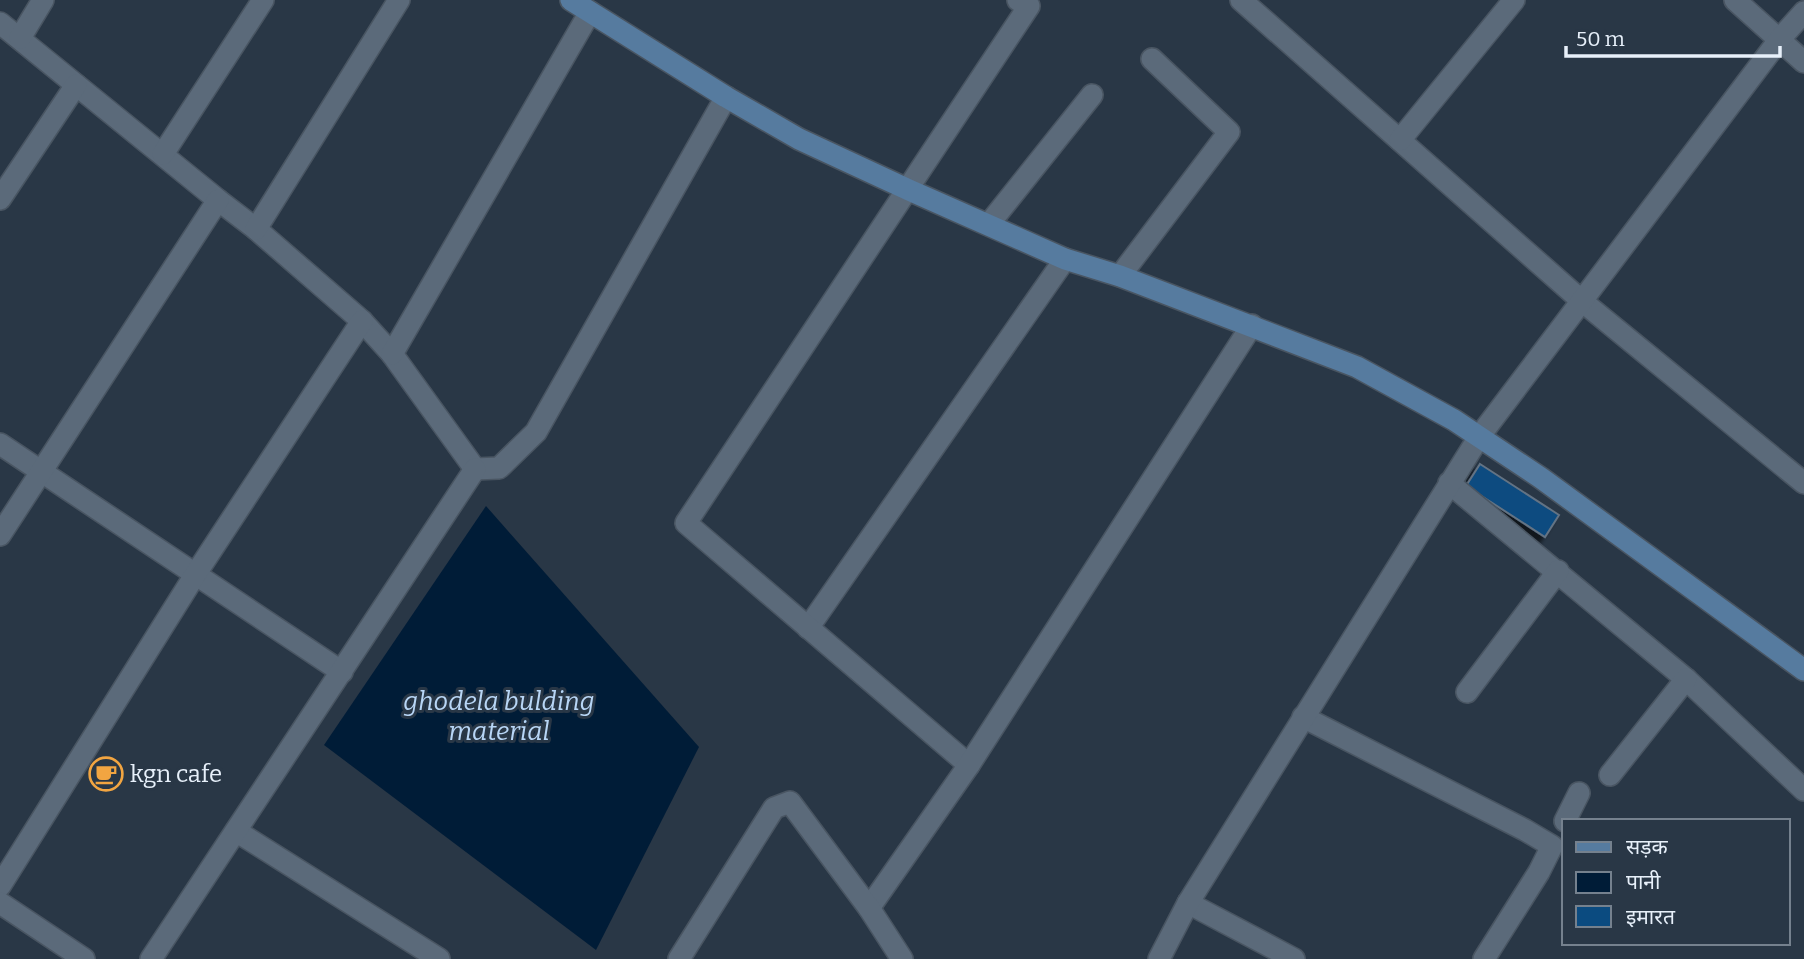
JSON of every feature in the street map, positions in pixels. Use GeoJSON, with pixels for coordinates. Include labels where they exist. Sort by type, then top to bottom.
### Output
{"type":"FeatureCollection","features":[{"type":"Feature","properties":{"kind":"street"},"geometry":{"type":"LineString","coordinates":[[20,38],[43,0]]}},
{"type":"Feature","properties":{"kind":"street"},"geometry":{"type":"LineString","coordinates":[[163,155],[263,0]]}},
{"type":"Feature","properties":{"kind":"street"},"geometry":{"type":"LineString","coordinates":[[256,229],[398,0]]}},
{"type":"Feature","properties":{"kind":"street"},"geometry":{"type":"LineString","coordinates":[[571,0],[726,97],[799,139],[1065,259],[1120,276],[1357,367],[1454,420],[1541,478],[1804,670]]}},
{"type":"Feature","properties":{"kind":"street"},"geometry":{"type":"LineString","coordinates":[[969,765],[686,523],[1029,6],[1018,0]]}},
{"type":"Feature","properties":{"kind":"street"},"geometry":{"type":"LineString","coordinates":[[1241,0],[1265,8],[1399,140],[1583,302],[1804,483]]}},
{"type":"Feature","properties":{"kind":"street"},"geometry":{"type":"LineString","coordinates":[[1399,140],[1514,0]]}},
{"type":"Feature","properties":{"kind":"street"},"geometry":{"type":"LineString","coordinates":[[1735,0],[1804,62]]}},
{"type":"Feature","properties":{"kind":"street"},"geometry":{"type":"LineString","coordinates":[[392,354],[590,12]]}},
{"type":"Feature","properties":{"kind":"street"},"geometry":{"type":"LineString","coordinates":[[1159,959],[1188,903],[1479,437],[1779,40],[1804,12]]}},
{"type":"Feature","properties":{"kind":"street"},"geometry":{"type":"LineString","coordinates":[[0,23],[256,229],[362,321],[392,354],[475,469]]}},
{"type":"Feature","properties":{"kind":"street"},"geometry":{"type":"LineString","coordinates":[[1120,276],[1230,132],[1152,59]]}},
{"type":"Feature","properties":{"kind":"street"},"geometry":{"type":"LineString","coordinates":[[0,199],[76,85]]}},
{"type":"Feature","properties":{"kind":"street"},"geometry":{"type":"LineString","coordinates":[[989,224],[1092,95]]}},
{"type":"Feature","properties":{"kind":"street"},"geometry":{"type":"LineString","coordinates":[[475,469],[499,468],[536,432],[726,97]]}},
{"type":"Feature","properties":{"kind":"street"},"geometry":{"type":"LineString","coordinates":[[0,535],[218,200]]}},
{"type":"Feature","properties":{"kind":"street"},"geometry":{"type":"LineString","coordinates":[[808,628],[1065,259]]}},
{"type":"Feature","properties":{"kind":"street"},"geometry":{"type":"LineString","coordinates":[[0,886],[195,575],[362,321]]}},
{"type":"Feature","properties":{"kind":"street"},"geometry":{"type":"LineString","coordinates":[[870,908],[969,765],[1252,325]]}},
{"type":"Feature","properties":{"kind":"street"},"geometry":{"type":"LineString","coordinates":[[0,444],[342,672]]}},
{"type":"Feature","properties":{"kind":"street"},"geometry":{"type":"LineString","coordinates":[[151,959],[475,469]]}},
{"type":"Feature","properties":{"kind":"street"},"geometry":{"type":"LineString","coordinates":[[1449,483],[1686,678],[1804,790]]}},
{"type":"Feature","properties":{"kind":"street"},"geometry":{"type":"LineString","coordinates":[[1467,692],[1558,571]]}},
{"type":"Feature","properties":{"kind":"street"},"geometry":{"type":"LineString","coordinates":[[1610,775],[1686,678]]}},
{"type":"Feature","properties":{"kind":"street"},"geometry":{"type":"LineString","coordinates":[[1303,717],[1552,846]]}},
{"type":"Feature","properties":{"kind":"street"},"geometry":{"type":"LineString","coordinates":[[1566,819],[1579,793]]}},
{"type":"Feature","properties":{"kind":"street"},"geometry":{"type":"LineString","coordinates":[[679,959],[774,808],[790,802],[870,908],[902,959]]}},
{"type":"Feature","properties":{"kind":"street"},"geometry":{"type":"LineString","coordinates":[[1484,959],[1562,828]]}},
{"type":"Feature","properties":{"kind":"street"},"geometry":{"type":"LineString","coordinates":[[236,831],[439,959]]}},
{"type":"Feature","properties":{"kind":"street"},"geometry":{"type":"LineString","coordinates":[[0,903],[84,959]]}},
{"type":"Feature","properties":{"kind":"street"},"geometry":{"type":"LineString","coordinates":[[1188,903],[1294,959]]}},
{"type":"Feature","properties":{"kind":"water","name":"ghodela bulding material"},"geometry":{"type":"Polygon","coordinates":[[[486,506],[699,747],[596,950],[324,745],[486,506]]]}},
{"type":"Feature","properties":{"kind":"building"},"geometry":{"type":"Polygon","coordinates":[[[1480,464],[1559,515],[1545,537],[1466,486],[1480,464]]]}},
{"type":"Feature","properties":{"kind":"place","name":"kgn cafe"},"geometry":{"type":"Point","coordinates":[106,774]}}]}
